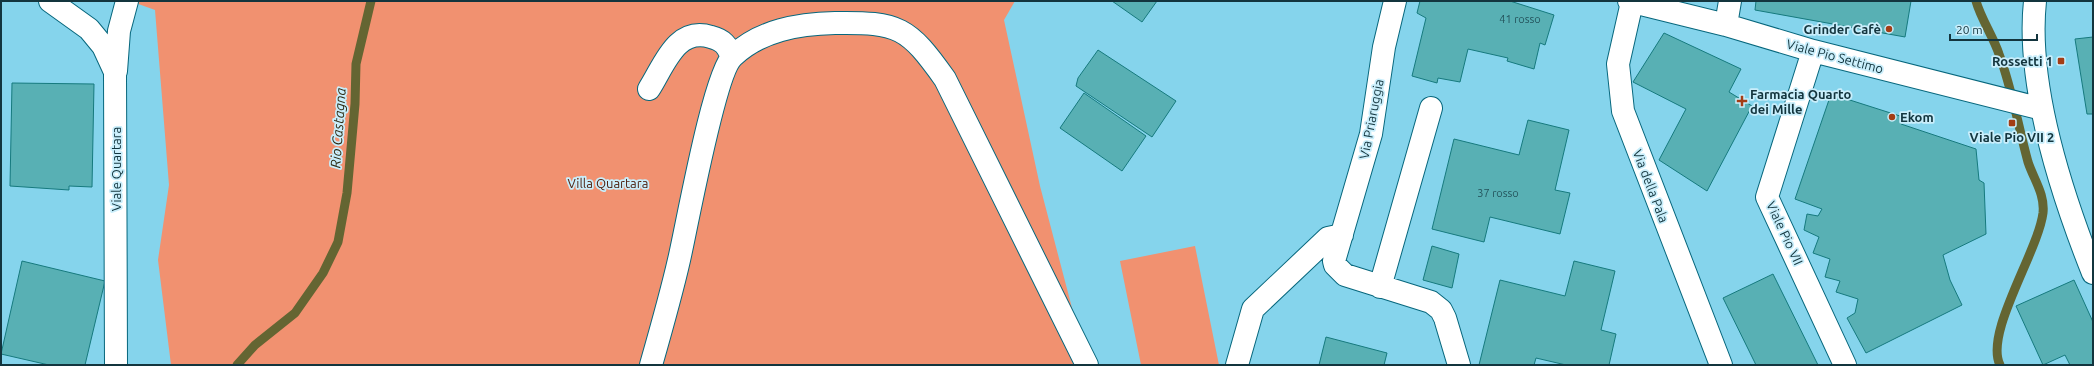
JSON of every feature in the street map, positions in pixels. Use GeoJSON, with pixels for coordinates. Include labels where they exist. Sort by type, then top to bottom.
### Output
{"type":"FeatureCollection","features":[{"type":"Feature","properties":{"kind":"street","name":"Viale Quartara"},"geometry":{"type":"LineString","coordinates":[[50,1],[89,29],[103,46],[116,72],[116,365]]}},
{"type":"Feature","properties":{"kind":"street"},"geometry":{"type":"LineString","coordinates":[[116,72],[119,30],[127,1]]}},
{"type":"Feature","properties":{"kind":"street","name":"Via Priaruggia"},"geometry":{"type":"LineString","coordinates":[[1394,1],[1384,47],[1371,134],[1334,261],[1335,266],[1345,275],[1431,302],[1441,310],[1445,318],[1459,365]]}},
{"type":"Feature","properties":{"kind":"street","name":"Viale Pio Settimo"},"geometry":{"type":"LineString","coordinates":[[1631,1],[1812,51],[2042,109]]}},
{"type":"Feature","properties":{"kind":"street","name":"Via della Pala"},"geometry":{"type":"LineString","coordinates":[[1631,1],[1618,64],[1623,111],[1721,365]]}},
{"type":"Feature","properties":{"kind":"street"},"geometry":{"type":"LineString","coordinates":[[1726,26],[1730,1]]}},
{"type":"Feature","properties":{"kind":"street"},"geometry":{"type":"LineString","coordinates":[[2034,3],[2034,45],[2042,109],[2050,142],[2080,241],[2093,273]]}},
{"type":"Feature","properties":{"kind":"street"},"geometry":{"type":"LineString","coordinates":[[651,365],[679,260],[716,94],[732,56],[754,41],[792,26],[864,23],[887,25],[907,34],[924,50],[944,79],[1087,365]]}},
{"type":"Feature","properties":{"kind":"street"},"geometry":{"type":"LineString","coordinates":[[649,89],[674,47],[683,39],[694,35],[706,35],[718,39],[728,46],[732,56]]}},
{"type":"Feature","properties":{"kind":"street","name":"Viale Pio VII"},"geometry":{"type":"LineString","coordinates":[[1812,51],[1768,197],[1845,365]]}},
{"type":"Feature","properties":{"kind":"street"},"geometry":{"type":"LineString","coordinates":[[1380,287],[1431,108]]}},
{"type":"Feature","properties":{"kind":"street"},"geometry":{"type":"LineString","coordinates":[[1237,365],[1253,309],[1328,238],[1342,235]]}},
{"type":"Feature","properties":{"kind":"green space","name":"Villa Quartara"},"geometry":{"type":"Polygon","coordinates":[[[130,1],[1015,1],[1004,20],[1040,186],[1087,365],[171,365],[158,260],[169,185],[155,10],[130,1]]]}},
{"type":"Feature","properties":{"kind":"green space"},"geometry":{"type":"Polygon","coordinates":[[[1195,246],[1219,365],[1141,365],[1120,261],[1195,246]]]}},
{"type":"Feature","properties":{"kind":"building"},"geometry":{"type":"Polygon","coordinates":[[[1112,1],[1157,1],[1142,22],[1112,1]]]}},
{"type":"Feature","properties":{"kind":"building"},"geometry":{"type":"Polygon","coordinates":[[[1420,1],[1510,1],[1554,15],[1545,45],[1540,43],[1534,69],[1507,61],[1508,58],[1468,49],[1460,82],[1438,78],[1437,83],[1412,76],[1426,18],[1417,13],[1420,1]]]}},
{"type":"Feature","properties":{"kind":"building"},"geometry":{"type":"Polygon","coordinates":[[[1756,1],[1911,1],[1905,37],[1755,10],[1756,1]]]}},
{"type":"Feature","properties":{"kind":"building"},"geometry":{"type":"Polygon","coordinates":[[[1664,33],[1741,69],[1729,92],[1752,106],[1707,191],[1659,160],[1686,109],[1633,82],[1664,33]]]}},
{"type":"Feature","properties":{"kind":"building"},"geometry":{"type":"Polygon","coordinates":[[[2093,37],[2093,114],[2087,114],[2075,39],[2093,37]]]}},
{"type":"Feature","properties":{"kind":"building"},"geometry":{"type":"Polygon","coordinates":[[[1098,50],[1176,101],[1152,137],[1076,86],[1078,78],[1098,50]]]}},
{"type":"Feature","properties":{"kind":"building"},"geometry":{"type":"Polygon","coordinates":[[[12,83],[94,84],[92,187],[69,186],[69,190],[10,186],[12,83]]]}},
{"type":"Feature","properties":{"kind":"building"},"geometry":{"type":"Polygon","coordinates":[[[1084,93],[1146,136],[1122,171],[1060,128],[1084,93]]]}},
{"type":"Feature","properties":{"kind":"building"},"geometry":{"type":"Polygon","coordinates":[[[1831,94],[1900,116],[1901,124],[1976,149],[1979,180],[1984,183],[1986,234],[1943,255],[1950,280],[1962,305],[1866,353],[1847,318],[1855,313],[1858,299],[1836,292],[1840,281],[1825,277],[1830,259],[1813,253],[1819,237],[1804,230],[1807,214],[1818,216],[1822,209],[1795,199],[1831,94]]]}},
{"type":"Feature","properties":{"kind":"building"},"geometry":{"type":"Polygon","coordinates":[[[1528,120],[1569,130],[1555,190],[1570,193],[1560,234],[1490,217],[1484,242],[1432,229],[1454,139],[1519,155],[1528,120]]]}},
{"type":"Feature","properties":{"kind":"building"},"geometry":{"type":"Polygon","coordinates":[[[1432,246],[1459,254],[1452,288],[1423,280],[1432,246]]]}},
{"type":"Feature","properties":{"kind":"building"},"geometry":{"type":"Polygon","coordinates":[[[22,261],[105,281],[85,365],[49,365],[1,354],[22,261]]]}},
{"type":"Feature","properties":{"kind":"building"},"geometry":{"type":"Polygon","coordinates":[[[1574,261],[1615,271],[1601,330],[1616,334],[1609,365],[1566,365],[1536,358],[1534,365],[1479,365],[1500,280],[1565,296],[1574,261]]]}},
{"type":"Feature","properties":{"kind":"building"},"geometry":{"type":"Polygon","coordinates":[[[1773,274],[1818,365],[1756,365],[1723,298],[1773,274]]]}},
{"type":"Feature","properties":{"kind":"building"},"geometry":{"type":"Polygon","coordinates":[[[2074,280],[2093,322],[2093,365],[2070,365],[2065,355],[2043,365],[2016,306],[2074,280]]]}},
{"type":"Feature","properties":{"kind":"building"},"geometry":{"type":"Polygon","coordinates":[[[1326,337],[1387,353],[1384,365],[1319,365],[1326,337]]]}},
{"type":"Feature","properties":{"kind":"waterway","name":"Rio Castagna"},"geometry":{"type":"LineString","coordinates":[[237,365],[255,345],[295,313],[323,273],[338,242],[347,193],[355,104],[356,64],[371,1]]}},
{"type":"Feature","properties":{"kind":"waterway"},"geometry":{"type":"LineString","coordinates":[[1976,1],[2004,67],[2028,162],[2041,193],[2043,206],[2039,229],[2005,313],[1999,333],[1997,351],[2000,365]]}},
{"type":"Feature","properties":{"kind":"place","name":"Grinder Cafè"},"geometry":{"type":"Point","coordinates":[1889,29]}},
{"type":"Feature","properties":{"kind":"place","name":"Rossetti 1"},"geometry":{"type":"Point","coordinates":[2061,61]}},
{"type":"Feature","properties":{"kind":"place","name":"Farmacia Quarto dei Mille"},"geometry":{"type":"Point","coordinates":[1742,101]}},
{"type":"Feature","properties":{"kind":"place","name":"Ekom"},"geometry":{"type":"Point","coordinates":[1892,117]}},
{"type":"Feature","properties":{"kind":"place","name":"Viale Pio VII 2"},"geometry":{"type":"Point","coordinates":[2012,123]}}]}
